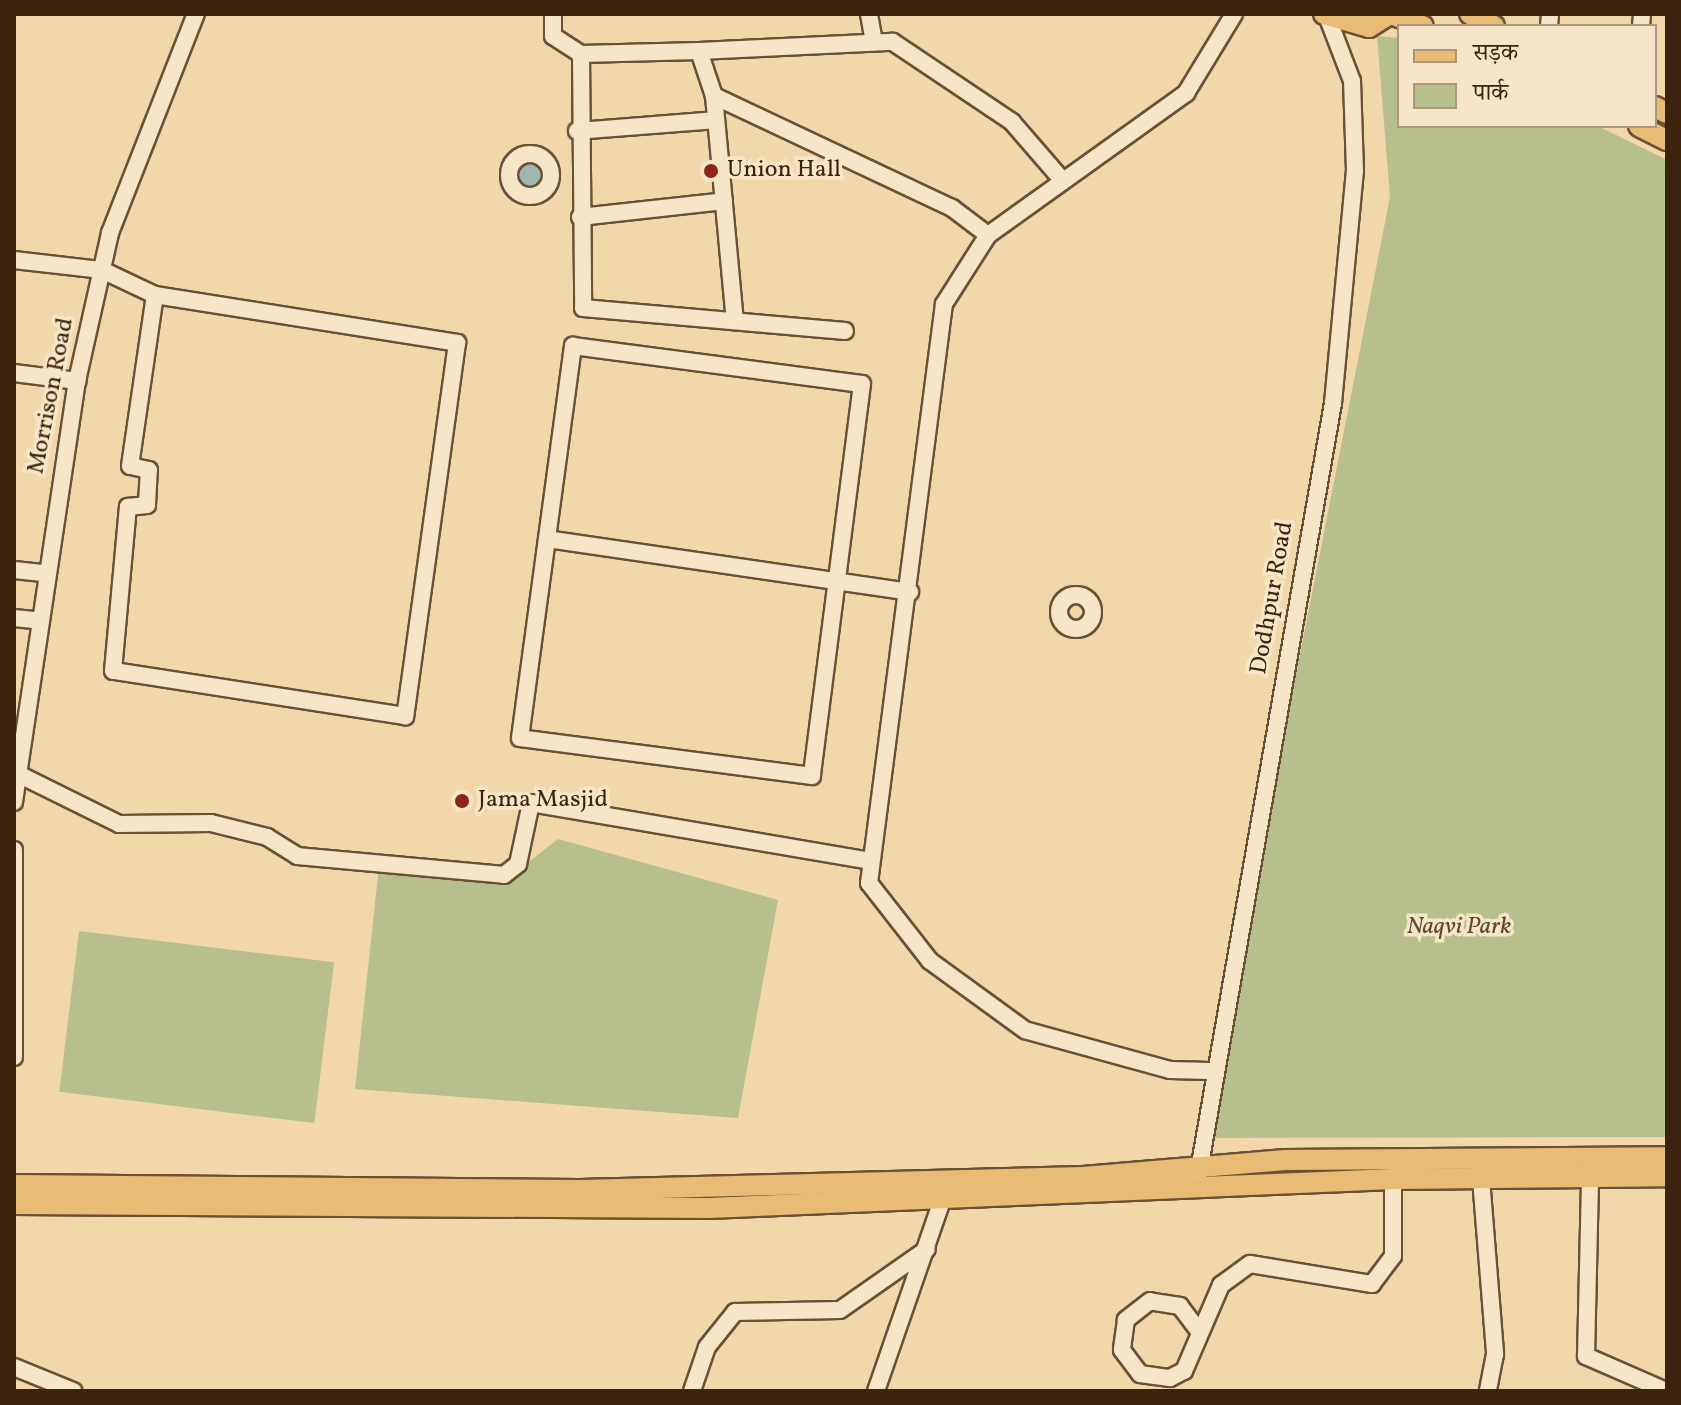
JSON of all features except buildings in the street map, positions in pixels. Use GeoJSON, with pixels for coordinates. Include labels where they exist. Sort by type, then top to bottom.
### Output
{"type":"FeatureCollection","features":[{"type":"Feature","properties":{"kind":"main road"},"geometry":{"type":"LineString","coordinates":[[1325,15],[1369,27],[1391,14],[1418,24]]}},
{"type":"Feature","properties":{"kind":"main road"},"geometry":{"type":"LineString","coordinates":[[1470,14],[1490,24]]}},
{"type":"Feature","properties":{"kind":"main road"},"geometry":{"type":"LineString","coordinates":[[1643,128],[1667,140]]}},
{"type":"Feature","properties":{"kind":"main road"},"geometry":{"type":"LineString","coordinates":[[14,1204],[709,1208],[1199,1167],[1479,1158],[1667,1157]]}},
{"type":"Feature","properties":{"kind":"main road"},"geometry":{"type":"LineString","coordinates":[[14,1185],[1196,1191],[1393,1179],[1590,1181],[1667,1176]]}},
{"type":"Feature","properties":{"kind":"street","name":"Morrison Road"},"geometry":{"type":"LineString","coordinates":[[14,802],[41,621],[45,573],[77,381],[102,270],[196,14]]}},
{"type":"Feature","properties":{"kind":"street"},"geometry":{"type":"LineString","coordinates":[[553,14],[553,36],[581,54],[893,42],[920,57],[1012,122],[1063,181]]}},
{"type":"Feature","properties":{"kind":"street"},"geometry":{"type":"LineString","coordinates":[[869,14],[874,43]]}},
{"type":"Feature","properties":{"kind":"street"},"geometry":{"type":"LineString","coordinates":[[1210,1071],[1170,1070],[1025,1030],[930,961],[869,883],[910,592],[944,304],[988,235],[1186,93],[1234,14]]}},
{"type":"Feature","properties":{"kind":"street","name":"Dodhpur Road"},"geometry":{"type":"LineString","coordinates":[[1196,1191],[1210,1071],[1333,403],[1355,171],[1352,81],[1325,15]]}},
{"type":"Feature","properties":{"kind":"street"},"geometry":{"type":"LineString","coordinates":[[699,51],[714,96],[735,321]]}},
{"type":"Feature","properties":{"kind":"street"},"geometry":{"type":"LineString","coordinates":[[581,54],[577,131],[583,308],[845,331]]}},
{"type":"Feature","properties":{"kind":"street"},"geometry":{"type":"LineString","coordinates":[[714,96],[952,208],[988,235]]}},
{"type":"Feature","properties":{"kind":"street"},"geometry":{"type":"LineString","coordinates":[[577,131],[716,120]]}},
{"type":"Feature","properties":{"kind":"street"},"geometry":{"type":"LineString","coordinates":[[551,174],[579,174]]}},
{"type":"Feature","properties":{"kind":"street"},"geometry":{"type":"LineString","coordinates":[[580,217],[724,201]]}},
{"type":"Feature","properties":{"kind":"street"},"geometry":{"type":"LineString","coordinates":[[14,260],[102,270],[155,295],[457,343],[405,716],[113,671],[128,507],[147,505],[149,470],[130,466],[155,295]]}},
{"type":"Feature","properties":{"kind":"street"},"geometry":{"type":"LineString","coordinates":[[573,346],[862,384],[837,581],[812,776],[520,738],[573,346]]}},
{"type":"Feature","properties":{"kind":"street"},"geometry":{"type":"LineString","coordinates":[[14,373],[77,381]]}},
{"type":"Feature","properties":{"kind":"street"},"geometry":{"type":"LineString","coordinates":[[547,539],[910,592]]}},
{"type":"Feature","properties":{"kind":"street"},"geometry":{"type":"LineString","coordinates":[[14,570],[45,573]]}},
{"type":"Feature","properties":{"kind":"street"},"geometry":{"type":"LineString","coordinates":[[14,618],[41,621]]}},
{"type":"Feature","properties":{"kind":"street"},"geometry":{"type":"LineString","coordinates":[[18,774],[119,824],[211,823],[312,858],[504,875],[518,864],[531,803],[870,861]]}},
{"type":"Feature","properties":{"kind":"street"},"geometry":{"type":"LineString","coordinates":[[14,850],[14,1057]]}},
{"type":"Feature","properties":{"kind":"street"},"geometry":{"type":"LineString","coordinates":[[1479,1158],[1495,1354],[1488,1391]]}},
{"type":"Feature","properties":{"kind":"street"},"geometry":{"type":"LineString","coordinates":[[1198,1330],[1180,1306],[1150,1301],[1126,1320],[1122,1350],[1140,1374],[1170,1378],[1194,1360],[1198,1330],[1221,1285],[1250,1264],[1352,1284],[1372,1284],[1387,1272],[1393,1179]]}},
{"type":"Feature","properties":{"kind":"street"},"geometry":{"type":"LineString","coordinates":[[1590,1181],[1586,1356],[1666,1391]]}},
{"type":"Feature","properties":{"kind":"street"},"geometry":{"type":"LineString","coordinates":[[876,1391],[946,1190]]}},
{"type":"Feature","properties":{"kind":"street"},"geometry":{"type":"LineString","coordinates":[[692,1391],[707,1347],[735,1312],[840,1310],[927,1249]]}},
{"type":"Feature","properties":{"kind":"street"},"geometry":{"type":"LineString","coordinates":[[14,1367],[73,1391]]}},
{"type":"Feature","properties":{"kind":"green space","name":"Naqvi Park"},"geometry":{"type":"Polygon","coordinates":[[[1377,36],[1397,38],[1397,128],[1602,128],[1667,160],[1667,1137],[1205,1138],[1390,197],[1377,36]]]}},
{"type":"Feature","properties":{"kind":"green space"},"geometry":{"type":"Polygon","coordinates":[[[558,839],[778,900],[738,1118],[355,1089],[379,866],[507,879],[558,839]]]}},
{"type":"Feature","properties":{"kind":"green space"},"geometry":{"type":"Polygon","coordinates":[[[79,931],[334,962],[314,1123],[59,1092],[79,931]]]}},
{"type":"Feature","properties":{"kind":"water"},"geometry":{"type":"Polygon","coordinates":[[[531,161],[543,166],[548,178],[543,190],[531,195],[519,190],[514,178],[519,166],[531,161]]]}},
{"type":"Feature","properties":{"kind":"place","name":"Union Hall"},"geometry":{"type":"Point","coordinates":[711,171]}},
{"type":"Feature","properties":{"kind":"place","name":"Jama Masjid"},"geometry":{"type":"Point","coordinates":[462,801]}}]}
